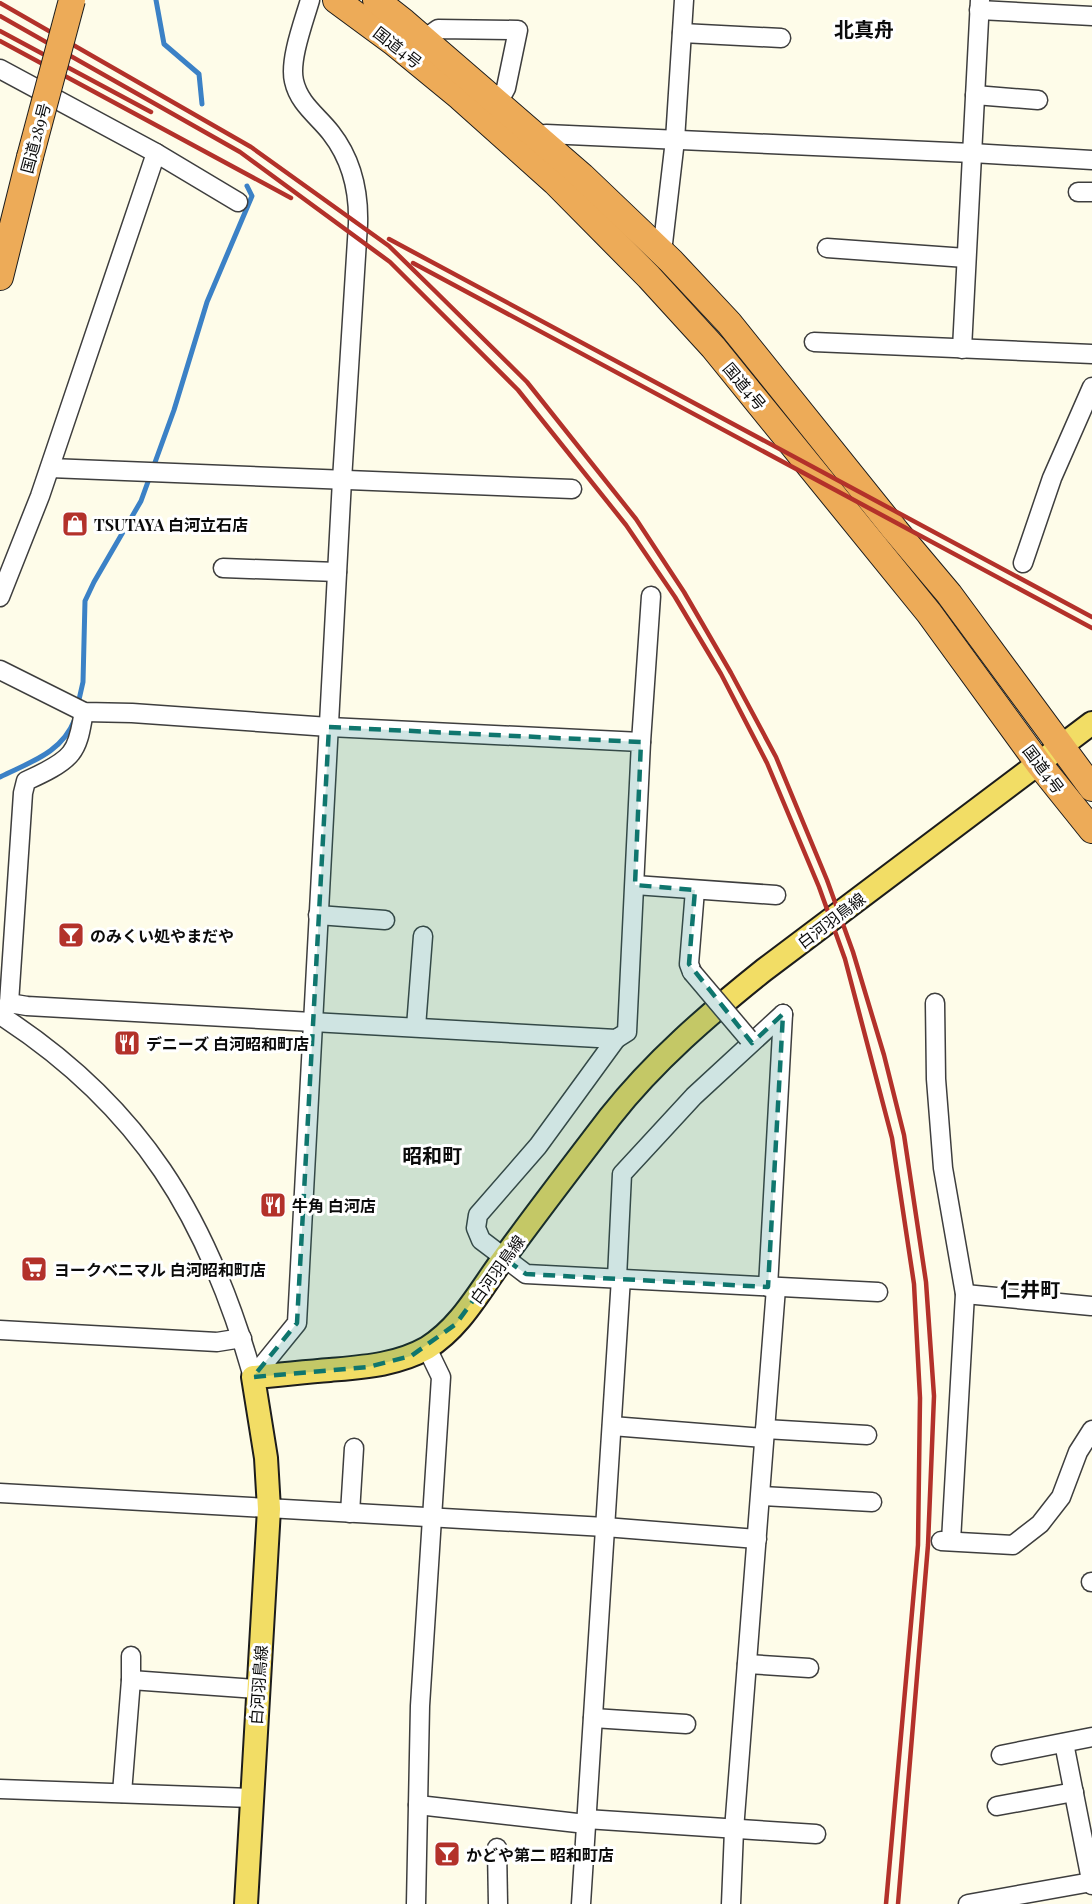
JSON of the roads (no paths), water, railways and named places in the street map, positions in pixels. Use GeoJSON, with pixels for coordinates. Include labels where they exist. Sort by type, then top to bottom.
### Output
{"type":"FeatureCollection","features":[{"type":"Feature","properties":{"kind":"highway","name":"国道289号"},"geometry":{"type":"LineString","coordinates":[[0,277],[72,0]]}},
{"type":"Feature","properties":{"kind":"highway","name":"国道4号"},"geometry":{"type":"LineString","coordinates":[[336,0],[393,42],[460,97],[555,182],[649,277],[713,348],[929,613],[1039,764],[1092,830]]}},
{"type":"Feature","properties":{"kind":"highway","name":"国道4号"},"geometry":{"type":"LineString","coordinates":[[376,0],[582,176],[662,252],[729,323],[949,594],[1092,788]]}},
{"type":"Feature","properties":{"kind":"main road","name":"白河羽鳥線"},"geometry":{"type":"LineString","coordinates":[[246,1904],[269,1509],[266,1458],[253,1377],[368,1367],[401,1359],[427,1348],[456,1324],[612,1115],[661,1060],[713,1011],[1092,723]]}},
{"type":"Feature","properties":{"kind":"street"},"geometry":{"type":"LineString","coordinates":[[253,1377],[297,1323],[358,199],[350,163],[332,133],[301,99],[294,80],[299,37],[310,0]]}},
{"type":"Feature","properties":{"kind":"street"},"geometry":{"type":"LineString","coordinates":[[662,252],[675,140],[684,0]]}},
{"type":"Feature","properties":{"kind":"street"},"geometry":{"type":"LineString","coordinates":[[962,349],[979,5],[1092,16]]}},
{"type":"Feature","properties":{"kind":"street"},"geometry":{"type":"LineString","coordinates":[[424,39],[438,29],[518,30],[506,88],[498,103]]}},
{"type":"Feature","properties":{"kind":"street"},"geometry":{"type":"LineString","coordinates":[[682,33],[781,38]]}},
{"type":"Feature","properties":{"kind":"street"},"geometry":{"type":"LineString","coordinates":[[0,69],[156,153],[238,202]]}},
{"type":"Feature","properties":{"kind":"street"},"geometry":{"type":"LineString","coordinates":[[975,95],[1038,100]]}},
{"type":"Feature","properties":{"kind":"street"},"geometry":{"type":"LineString","coordinates":[[539,138],[546,134],[1092,160]]}},
{"type":"Feature","properties":{"kind":"street"},"geometry":{"type":"LineString","coordinates":[[0,597],[50,468],[156,153]]}},
{"type":"Feature","properties":{"kind":"street"},"geometry":{"type":"LineString","coordinates":[[827,248],[966,258]]}},
{"type":"Feature","properties":{"kind":"street"},"geometry":{"type":"LineString","coordinates":[[814,342],[1092,354]]}},
{"type":"Feature","properties":{"kind":"street"},"geometry":{"type":"LineString","coordinates":[[1023,563],[1052,478],[1092,387]]}},
{"type":"Feature","properties":{"kind":"street"},"geometry":{"type":"LineString","coordinates":[[50,468],[572,489]]}},
{"type":"Feature","properties":{"kind":"street"},"geometry":{"type":"LineString","coordinates":[[223,568],[337,572]]}},
{"type":"Feature","properties":{"kind":"street"},"geometry":{"type":"LineString","coordinates":[[651,596],[641,742],[627,1032],[616,1039],[538,1146],[478,1215],[476,1228],[481,1240],[526,1274],[878,1292]]}},
{"type":"Feature","properties":{"kind":"street"},"geometry":{"type":"LineString","coordinates":[[0,670],[84,712],[329,727],[641,742]]}},
{"type":"Feature","properties":{"kind":"street"},"geometry":{"type":"LineString","coordinates":[[3,1011],[26,781],[64,760],[71,753],[77,741],[84,712]]}},
{"type":"Feature","properties":{"kind":"street"},"geometry":{"type":"LineString","coordinates":[[635,885],[776,895]]}},
{"type":"Feature","properties":{"kind":"street"},"geometry":{"type":"LineString","coordinates":[[695,890],[688,964],[692,972],[750,1040]]}},
{"type":"Feature","properties":{"kind":"street"},"geometry":{"type":"LineString","coordinates":[[318,915],[385,920]]}},
{"type":"Feature","properties":{"kind":"street"},"geometry":{"type":"LineString","coordinates":[[416,1027],[423,936]]}},
{"type":"Feature","properties":{"kind":"street"},"geometry":{"type":"LineString","coordinates":[[935,1003],[936,1079],[943,1168],[965,1294],[945,1541],[1013,1545],[1040,1524],[1061,1497],[1078,1452],[1092,1430]]}},
{"type":"Feature","properties":{"kind":"street"},"geometry":{"type":"LineString","coordinates":[[3,1011],[27,1006],[616,1039]]}},
{"type":"Feature","properties":{"kind":"street"},"geometry":{"type":"LineString","coordinates":[[3,1011],[86,1080],[121,1116],[152,1155],[179,1195],[203,1240],[225,1291],[253,1377]]}},
{"type":"Feature","properties":{"kind":"street"},"geometry":{"type":"LineString","coordinates":[[581,1904],[612,1426],[622,1174],[694,1096],[750,1040],[783,1014],[765,1434],[734,1830],[731,1904]]}},
{"type":"Feature","properties":{"kind":"street"},"geometry":{"type":"LineString","coordinates":[[965,1294],[1091,1306]]}},
{"type":"Feature","properties":{"kind":"street"},"geometry":{"type":"LineString","coordinates":[[0,1330],[217,1342],[242,1338]]}},
{"type":"Feature","properties":{"kind":"street"},"geometry":{"type":"LineString","coordinates":[[416,1904],[420,1706],[432,1548],[441,1377],[427,1348]]}},
{"type":"Feature","properties":{"kind":"street"},"geometry":{"type":"LineString","coordinates":[[612,1426],[765,1434],[867,1435]]}},
{"type":"Feature","properties":{"kind":"street"},"geometry":{"type":"LineString","coordinates":[[350,1513],[354,1448]]}},
{"type":"Feature","properties":{"kind":"street"},"geometry":{"type":"LineString","coordinates":[[0,1493],[605,1527],[757,1539]]}},
{"type":"Feature","properties":{"kind":"street"},"geometry":{"type":"LineString","coordinates":[[761,1496],[872,1502]]}},
{"type":"Feature","properties":{"kind":"street"},"geometry":{"type":"LineString","coordinates":[[122,1793],[131,1656]]}},
{"type":"Feature","properties":{"kind":"street"},"geometry":{"type":"LineString","coordinates":[[747,1664],[809,1668]]}},
{"type":"Feature","properties":{"kind":"street"},"geometry":{"type":"LineString","coordinates":[[131,1680],[257,1689]]}},
{"type":"Feature","properties":{"kind":"street"},"geometry":{"type":"LineString","coordinates":[[593,1719],[686,1724]]}},
{"type":"Feature","properties":{"kind":"street"},"geometry":{"type":"LineString","coordinates":[[1001,1755],[1092,1737]]}},
{"type":"Feature","properties":{"kind":"street"},"geometry":{"type":"LineString","coordinates":[[968,1904],[1092,1884],[1064,1743]]}},
{"type":"Feature","properties":{"kind":"street"},"geometry":{"type":"LineString","coordinates":[[0,1789],[251,1798]]}},
{"type":"Feature","properties":{"kind":"street"},"geometry":{"type":"LineString","coordinates":[[997,1806],[1074,1792]]}},
{"type":"Feature","properties":{"kind":"street"},"geometry":{"type":"LineString","coordinates":[[418,1805],[586,1822],[816,1834]]}},
{"type":"Feature","properties":{"kind":"street"},"geometry":{"type":"LineString","coordinates":[[497,1848],[498,1904]]}},
{"type":"Feature","properties":{"kind":"waterway"},"geometry":{"type":"LineString","coordinates":[[156,0],[164,44],[199,74],[202,104]]}},
{"type":"Feature","properties":{"kind":"waterway"},"geometry":{"type":"LineString","coordinates":[[78,704],[83,682],[85,601],[141,501],[174,410],[207,302],[252,196],[247,186]]}},
{"type":"Feature","properties":{"kind":"waterway"},"geometry":{"type":"LineString","coordinates":[[0,777],[44,755],[62,740],[75,719]]}},
{"type":"Feature","properties":{"kind":"railway"},"geometry":{"type":"LineString","coordinates":[[0,3],[251,147],[389,246],[527,382],[636,519],[684,592],[776,757],[827,880],[853,952],[884,1055],[904,1135],[926,1282],[934,1396],[928,1545],[898,1904]]}},
{"type":"Feature","properties":{"kind":"railway"},"geometry":{"type":"LineString","coordinates":[[0,16],[240,152],[390,262],[518,390],[626,525],[675,597],[721,674],[767,763],[819,887],[845,959],[892,1138],[914,1284],[920,1398],[918,1545],[886,1904]]}},
{"type":"Feature","properties":{"kind":"railway"},"geometry":{"type":"LineString","coordinates":[[0,31],[151,112]]}},
{"type":"Feature","properties":{"kind":"railway"},"geometry":{"type":"LineString","coordinates":[[0,41],[291,198]]}},
{"type":"Feature","properties":{"kind":"railway"},"geometry":{"type":"LineString","coordinates":[[389,239],[1092,617]]}},
{"type":"Feature","properties":{"kind":"railway"},"geometry":{"type":"LineString","coordinates":[[413,263],[1092,628]]}},
{"type":"Feature","properties":{"kind":"place","name":"TSUTAYA 白河立石店"},"geometry":{"type":"Point","coordinates":[75,524]}},
{"type":"Feature","properties":{"kind":"place","name":"のみくい処やまだや"},"geometry":{"type":"Point","coordinates":[71,935]}},
{"type":"Feature","properties":{"kind":"place","name":"デニーズ 白河昭和町店"},"geometry":{"type":"Point","coordinates":[127,1043]}},
{"type":"Feature","properties":{"kind":"place","name":"牛角 白河店"},"geometry":{"type":"Point","coordinates":[273,1205]}},
{"type":"Feature","properties":{"kind":"place","name":"ヨークベニマル 白河昭和町店"},"geometry":{"type":"Point","coordinates":[34,1269]}},
{"type":"Feature","properties":{"kind":"place","name":"かどや第二 昭和町店"},"geometry":{"type":"Point","coordinates":[447,1854]}},
{"type":"Feature","properties":{"kind":"district","name":"北真舟"},"geometry":{"type":"Point","coordinates":[864,28]}},
{"type":"Feature","properties":{"kind":"district","name":"昭和町"},"geometry":{"type":"Point","coordinates":[432,1154]}},
{"type":"Feature","properties":{"kind":"district","name":"仁井町"},"geometry":{"type":"Point","coordinates":[1030,1288]}}]}
